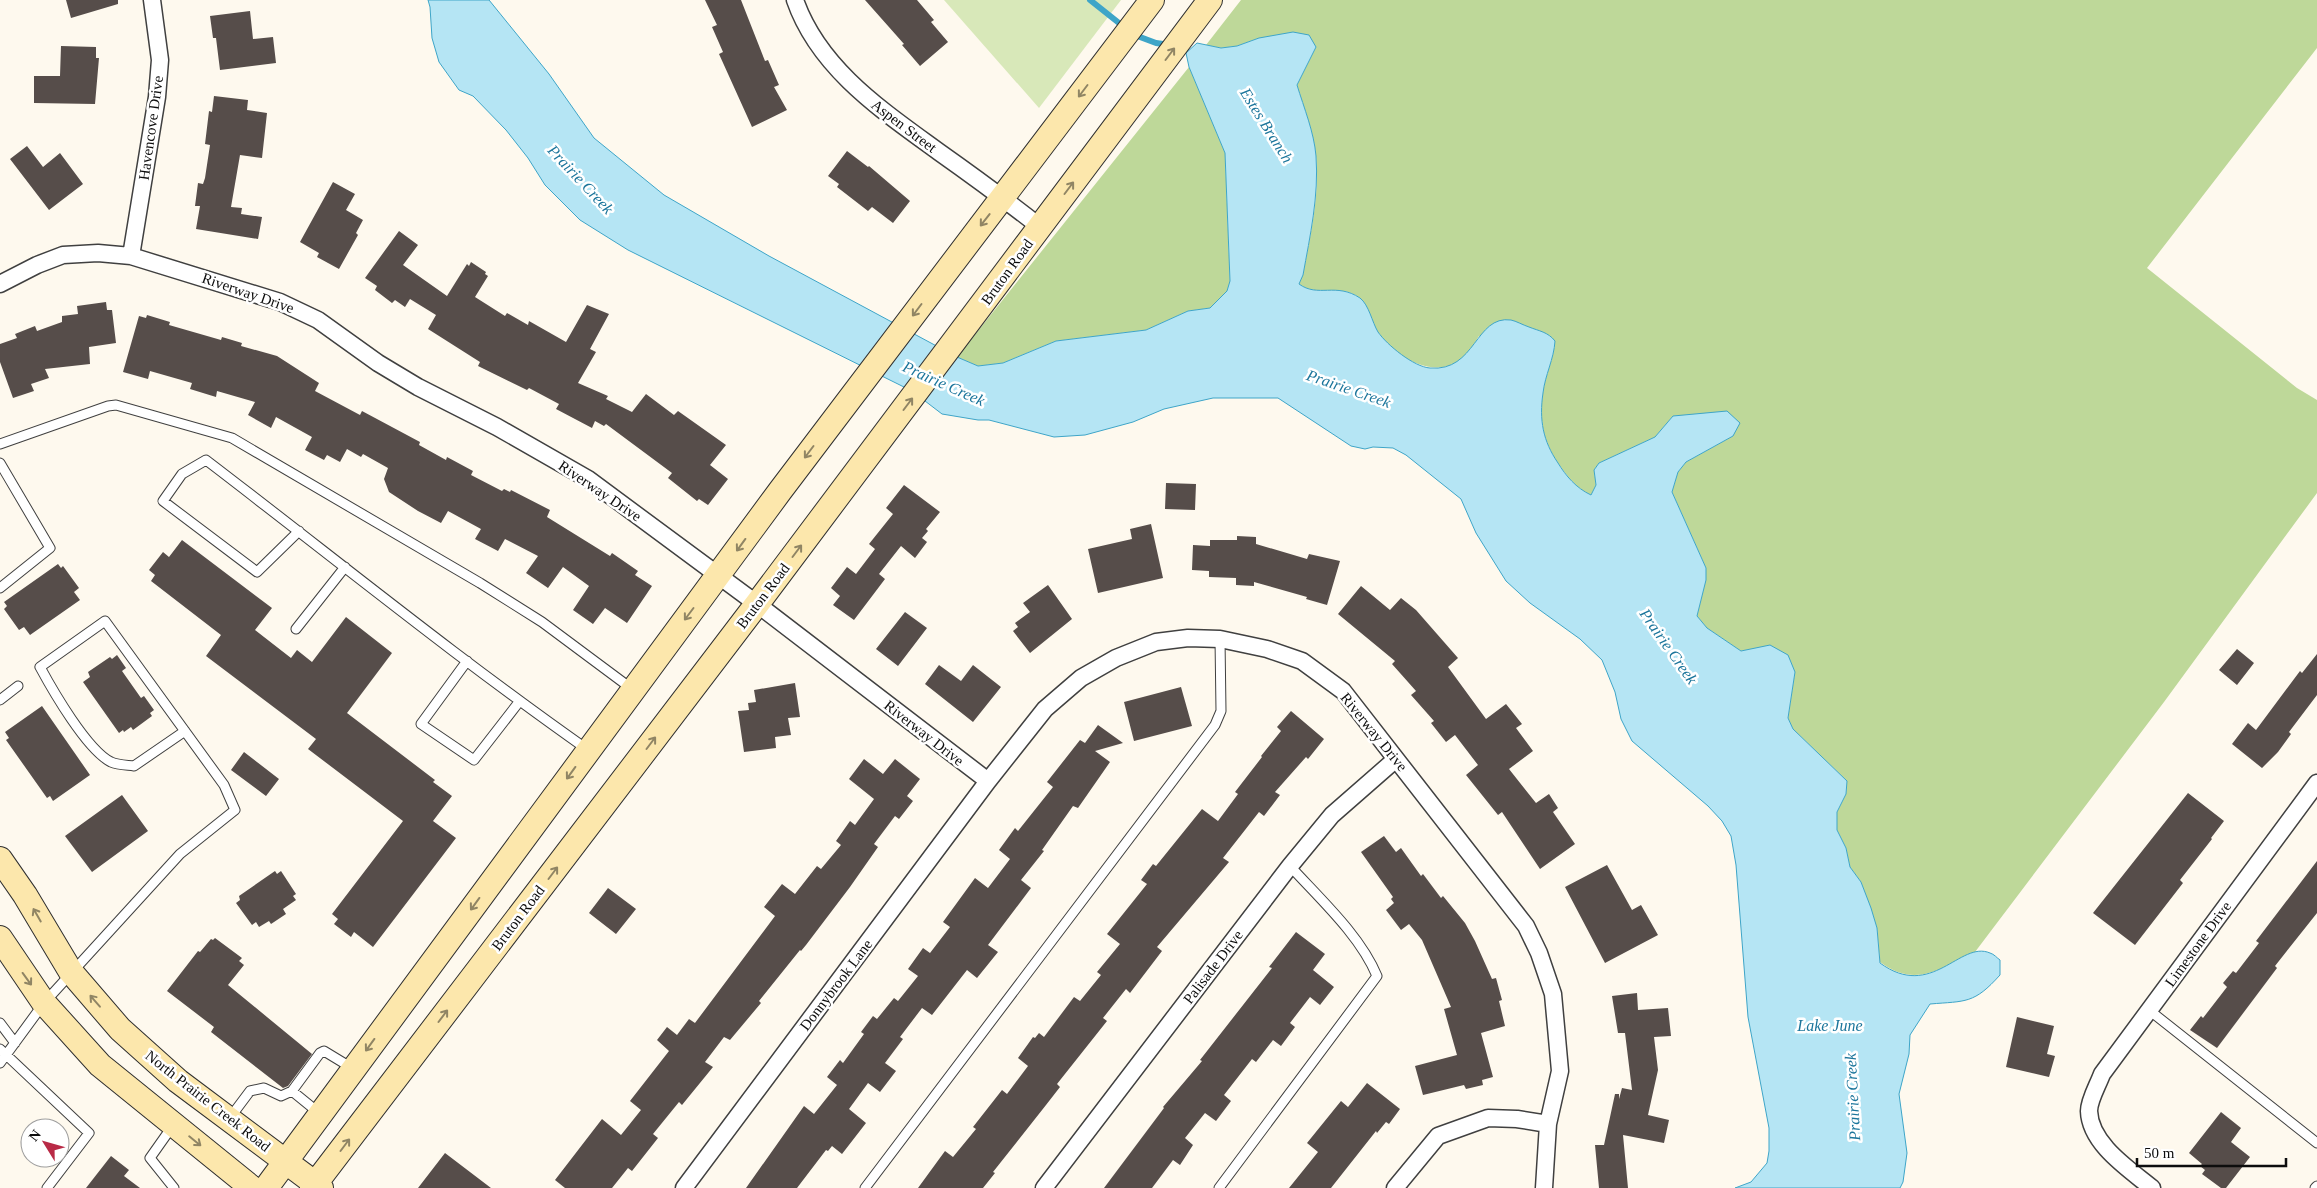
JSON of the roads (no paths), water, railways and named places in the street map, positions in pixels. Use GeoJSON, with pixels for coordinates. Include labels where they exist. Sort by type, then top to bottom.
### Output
{"type":"FeatureCollection","features":[{"type":"Feature","properties":{"kind":"main road"},"geometry":{"type":"LineString","coordinates":[[266,1188],[632,690],[1152,0]]}},
{"type":"Feature","properties":{"kind":"main road","name":"Bruton Road"},"geometry":{"type":"LineString","coordinates":[[316,1187],[986,300],[1210,0]]}},
{"type":"Feature","properties":{"kind":"main road","name":"North Prairie Creek Road"},"geometry":{"type":"LineString","coordinates":[[0,859],[25,895],[71,972],[120,1029],[178,1081],[286,1161],[316,1187]]}},
{"type":"Feature","properties":{"kind":"main road"},"geometry":{"type":"LineString","coordinates":[[0,938],[44,1002],[100,1065],[252,1188]]}},
{"type":"Feature","properties":{"kind":"street","name":"Havencove Drive"},"geometry":{"type":"LineString","coordinates":[[132,256],[157,97],[160,60],[152,0]]}},
{"type":"Feature","properties":{"kind":"street","name":"Aspen Street"},"geometry":{"type":"LineString","coordinates":[[795,0],[818,45],[842,74],[877,107],[1040,227]]}},
{"type":"Feature","properties":{"kind":"street","name":"Riverway Drive"},"geometry":{"type":"LineString","coordinates":[[0,284],[37,265],[63,255],[98,253],[132,256],[280,302],[318,320],[378,363],[418,387],[497,427],[588,479],[757,604],[988,782],[1045,709],[1081,678],[1116,658],[1156,642],[1188,638],[1220,639],[1267,649],[1302,661],[1343,691],[1526,926],[1539,953],[1553,994],[1560,1071],[1548,1124],[1544,1188]]}},
{"type":"Feature","properties":{"kind":"street","name":"Palisade Drive"},"geometry":{"type":"LineString","coordinates":[[1044,1188],[1290,866],[1332,815],[1396,759]]}},
{"type":"Feature","properties":{"kind":"street","name":"Donnybrook Lane"},"geometry":{"type":"LineString","coordinates":[[684,1188],[988,782]]}},
{"type":"Feature","properties":{"kind":"street","name":"Limestone Drive"},"geometry":{"type":"LineString","coordinates":[[2152,1188],[2107,1151],[2091,1124],[2089,1109],[2102,1074],[2317,783]]}},
{"type":"Feature","properties":{"kind":"street"},"geometry":{"type":"LineString","coordinates":[[1395,1188],[1438,1136],[1488,1118],[1517,1118],[1548,1124]]}},
{"type":"Feature","properties":{"kind":"lane"},"geometry":{"type":"LineString","coordinates":[[0,444],[108,406],[116,405],[232,438],[496,593],[542,622],[632,690]]}},
{"type":"Feature","properties":{"kind":"lane"},"geometry":{"type":"LineString","coordinates":[[299,531],[257,572],[163,501],[182,474],[206,460],[299,531],[519,702],[588,750]]}},
{"type":"Feature","properties":{"kind":"lane"},"geometry":{"type":"LineString","coordinates":[[0,463],[50,548],[44,556],[0,588]]}},
{"type":"Feature","properties":{"kind":"lane"},"geometry":{"type":"LineString","coordinates":[[296,630],[345,567]]}},
{"type":"Feature","properties":{"kind":"lane"},"geometry":{"type":"LineString","coordinates":[[0,1063],[3,1052],[14,1043],[44,1002],[180,854],[235,810],[224,785],[185,731],[104,621],[40,667],[62,707],[100,754],[111,762],[134,766],[185,731]]}},
{"type":"Feature","properties":{"kind":"lane"},"geometry":{"type":"LineString","coordinates":[[865,1188],[1215,725],[1221,711],[1220,639]]}},
{"type":"Feature","properties":{"kind":"lane"},"geometry":{"type":"LineString","coordinates":[[467,661],[421,724],[474,760],[519,702]]}},
{"type":"Feature","properties":{"kind":"lane"},"geometry":{"type":"LineString","coordinates":[[0,700],[18,686]]}},
{"type":"Feature","properties":{"kind":"lane"},"geometry":{"type":"LineString","coordinates":[[1219,1188],[1370,988],[1377,976],[1373,965],[1343,924],[1290,866]]}},
{"type":"Feature","properties":{"kind":"lane"},"geometry":{"type":"LineString","coordinates":[[2150,1010],[2317,1143]]}},
{"type":"Feature","properties":{"kind":"lane"},"geometry":{"type":"LineString","coordinates":[[0,1023],[14,1043]]}},
{"type":"Feature","properties":{"kind":"lane"},"geometry":{"type":"LineString","coordinates":[[229,1119],[250,1091],[264,1088],[281,1096],[292,1091],[320,1053],[324,1051],[353,1069]]}},
{"type":"Feature","properties":{"kind":"lane"},"geometry":{"type":"LineString","coordinates":[[3,1052],[88,1133],[47,1188]]}},
{"type":"Feature","properties":{"kind":"lane"},"geometry":{"type":"LineString","coordinates":[[292,1091],[320,1113]]}},
{"type":"Feature","properties":{"kind":"lane"},"geometry":{"type":"LineString","coordinates":[[168,1186],[150,1158],[174,1124]]}},
{"type":"Feature","properties":{"kind":"water","name":"Lake June"},"geometry":{"type":"Polygon","coordinates":[[[428,0],[489,0],[549,74],[594,138],[664,195],[769,256],[957,357],[978,366],[1003,363],[1056,341],[1146,330],[1188,311],[1210,308],[1227,291],[1230,281],[1225,153],[1189,67],[1186,53],[1197,43],[1221,48],[1237,46],[1259,38],[1293,32],[1309,35],[1316,47],[1297,85],[1311,129],[1317,171],[1313,216],[1303,275],[1299,284],[1313,290],[1343,291],[1360,298],[1366,305],[1382,337],[1409,360],[1424,367],[1445,367],[1457,361],[1490,326],[1499,321],[1511,320],[1549,336],[1555,341],[1543,393],[1543,430],[1553,455],[1564,472],[1576,485],[1591,495],[1596,485],[1594,470],[1599,463],[1655,437],[1673,416],[1727,411],[1740,423],[1733,436],[1686,462],[1678,472],[1672,492],[1706,568],[1706,580],[1697,616],[1707,628],[1741,651],[1770,645],[1788,655],[1795,672],[1788,718],[1793,729],[1847,781],[1846,794],[1837,812],[1837,830],[1846,848],[1850,867],[1861,882],[1871,908],[1877,928],[1880,963],[1898,973],[1915,976],[1930,973],[1967,954],[1979,951],[1991,954],[2000,960],[2000,975],[1983,991],[1976,996],[1961,1001],[1930,1004],[1910,1035],[1909,1054],[1899,1094],[1907,1153],[1903,1182],[1900,1188],[1735,1188],[1751,1182],[1767,1163],[1769,1128],[1748,1017],[1736,865],[1731,836],[1722,821],[1708,806],[1632,741],[1621,719],[1615,692],[1602,660],[1580,639],[1530,603],[1506,581],[1476,533],[1461,499],[1406,455],[1393,448],[1373,447],[1365,449],[1351,446],[1278,398],[1213,398],[1164,409],[1133,422],[1085,435],[1054,437],[989,420],[942,414],[912,391],[628,250],[580,220],[545,185],[528,158],[506,130],[473,96],[459,90],[439,62],[432,38],[428,0]]]}},
{"type":"Feature","properties":{"kind":"waterway","name":"Estes Branch"},"geometry":{"type":"LineString","coordinates":[[1090,0],[1124,27]]}},
{"type":"Feature","properties":{"kind":"waterway","name":"Estes Branch"},"geometry":{"type":"LineString","coordinates":[[1132,34],[1156,43],[1170,45]]}},
{"type":"Feature","properties":{"kind":"water label","name":"Prairie Creek"},"geometry":{"type":"Point","coordinates":[581,179]}},
{"type":"Feature","properties":{"kind":"water label","name":"Prairie Creek"},"geometry":{"type":"Point","coordinates":[944,383]}},
{"type":"Feature","properties":{"kind":"water label","name":"Prairie Creek"},"geometry":{"type":"Point","coordinates":[1349,388]}},
{"type":"Feature","properties":{"kind":"water label","name":"Prairie Creek"},"geometry":{"type":"Point","coordinates":[1669,646]}},
{"type":"Feature","properties":{"kind":"water label","name":"Prairie Creek"},"geometry":{"type":"Point","coordinates":[1852,1097]}}]}
